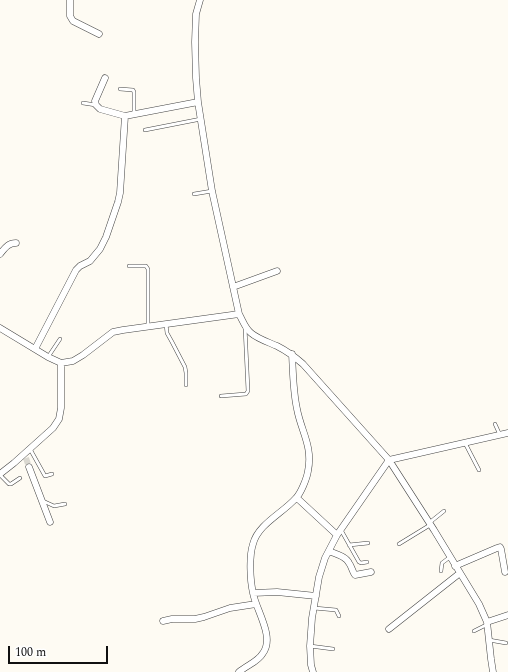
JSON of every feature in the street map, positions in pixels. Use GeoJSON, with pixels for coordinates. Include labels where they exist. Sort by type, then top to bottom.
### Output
{"type":"FeatureCollection","features":[{"type":"Feature","properties":{"kind":"street"},"geometry":{"type":"LineString","coordinates":[[70,0],[70,16],[73,21],[99,34]]}},
{"type":"Feature","properties":{"kind":"street"},"geometry":{"type":"LineString","coordinates":[[200,0],[196,14],[195,42],[198,102],[212,191],[239,314],[244,325],[251,333],[260,339],[278,346],[292,354],[303,364],[389,460],[479,604],[488,623],[493,672]]}},
{"type":"Feature","properties":{"kind":"street"},"geometry":{"type":"LineString","coordinates":[[105,78],[96,101],[96,106],[100,109],[125,116],[198,102]]}},
{"type":"Feature","properties":{"kind":"street"},"geometry":{"type":"LineString","coordinates":[[35,349],[76,270],[95,256],[106,238],[120,193],[125,116]]}},
{"type":"Feature","properties":{"kind":"street"},"geometry":{"type":"LineString","coordinates":[[0,254],[8,245],[16,243]]}},
{"type":"Feature","properties":{"kind":"street"},"geometry":{"type":"LineString","coordinates":[[233,287],[277,271]]}},
{"type":"Feature","properties":{"kind":"street"},"geometry":{"type":"LineString","coordinates":[[0,328],[60,363],[73,360],[83,355],[113,332],[239,314]]}},
{"type":"Feature","properties":{"kind":"street"},"geometry":{"type":"LineString","coordinates":[[239,672],[263,654],[266,646],[266,634],[256,604],[250,579],[253,544],[258,534],[268,523],[297,498],[308,471],[308,442],[297,410],[294,396],[292,354]]}},
{"type":"Feature","properties":{"kind":"street"},"geometry":{"type":"LineString","coordinates":[[0,474],[25,456],[30,449],[53,428],[59,419],[61,408],[60,363]]}},
{"type":"Feature","properties":{"kind":"street"},"geometry":{"type":"LineString","coordinates":[[313,672],[310,646],[312,618],[325,558],[339,532],[389,460],[508,433]]}},
{"type":"Feature","properties":{"kind":"street"},"geometry":{"type":"LineString","coordinates":[[29,467],[50,522]]}},
{"type":"Feature","properties":{"kind":"street"},"geometry":{"type":"LineString","coordinates":[[297,498],[339,532]]}},
{"type":"Feature","properties":{"kind":"street"},"geometry":{"type":"LineString","coordinates":[[455,566],[500,547],[505,572]]}},
{"type":"Feature","properties":{"kind":"street"},"geometry":{"type":"LineString","coordinates":[[328,551],[346,558],[355,575],[371,572]]}},
{"type":"Feature","properties":{"kind":"street"},"geometry":{"type":"LineString","coordinates":[[389,629],[460,573]]}},
{"type":"Feature","properties":{"kind":"street"},"geometry":{"type":"LineString","coordinates":[[253,593],[277,592],[316,596]]}},
{"type":"Feature","properties":{"kind":"street"},"geometry":{"type":"LineString","coordinates":[[163,621],[196,619],[230,608],[256,604]]}},
{"type":"Feature","properties":{"kind":"street"},"geometry":{"type":"LineString","coordinates":[[488,623],[508,615]]}},
{"type":"Feature","properties":{"kind":"lane"},"geometry":{"type":"LineString","coordinates":[[120,89],[132,90],[134,92],[134,114]]}},
{"type":"Feature","properties":{"kind":"lane"},"geometry":{"type":"LineString","coordinates":[[83,103],[96,106]]}},
{"type":"Feature","properties":{"kind":"lane"},"geometry":{"type":"LineString","coordinates":[[146,130],[201,119]]}},
{"type":"Feature","properties":{"kind":"lane"},"geometry":{"type":"LineString","coordinates":[[194,194],[212,191]]}},
{"type":"Feature","properties":{"kind":"lane"},"geometry":{"type":"LineString","coordinates":[[129,266],[146,266],[148,269],[148,326]]}},
{"type":"Feature","properties":{"kind":"lane"},"geometry":{"type":"LineString","coordinates":[[166,324],[168,333],[185,368],[186,385]]}},
{"type":"Feature","properties":{"kind":"lane"},"geometry":{"type":"LineString","coordinates":[[221,396],[246,394],[248,391],[244,325]]}},
{"type":"Feature","properties":{"kind":"lane"},"geometry":{"type":"LineString","coordinates":[[48,357],[60,340]]}},
{"type":"Feature","properties":{"kind":"lane"},"geometry":{"type":"LineString","coordinates":[[495,424],[500,435]]}},
{"type":"Feature","properties":{"kind":"lane"},"geometry":{"type":"LineString","coordinates":[[465,443],[479,470]]}},
{"type":"Feature","properties":{"kind":"lane"},"geometry":{"type":"LineString","coordinates":[[30,449],[45,476],[52,474]]}},
{"type":"Feature","properties":{"kind":"lane"},"geometry":{"type":"LineString","coordinates":[[0,474],[9,484],[20,478]]}},
{"type":"Feature","properties":{"kind":"lane"},"geometry":{"type":"LineString","coordinates":[[42,501],[54,506],[65,504]]}},
{"type":"Feature","properties":{"kind":"lane"},"geometry":{"type":"LineString","coordinates":[[399,544],[429,524],[444,511]]}},
{"type":"Feature","properties":{"kind":"lane"},"geometry":{"type":"LineString","coordinates":[[339,532],[359,562],[367,562]]}},
{"type":"Feature","properties":{"kind":"lane"},"geometry":{"type":"LineString","coordinates":[[349,545],[368,543]]}},
{"type":"Feature","properties":{"kind":"lane"},"geometry":{"type":"LineString","coordinates":[[441,571],[442,563],[450,557]]}},
{"type":"Feature","properties":{"kind":"lane"},"geometry":{"type":"LineString","coordinates":[[314,608],[336,610],[340,616]]}},
{"type":"Feature","properties":{"kind":"lane"},"geometry":{"type":"LineString","coordinates":[[474,631],[488,623]]}},
{"type":"Feature","properties":{"kind":"lane"},"geometry":{"type":"LineString","coordinates":[[489,640],[506,643]]}},
{"type":"Feature","properties":{"kind":"lane"},"geometry":{"type":"LineString","coordinates":[[310,646],[333,650]]}},
{"type":"Feature","properties":{"kind":"tunnel"},"geometry":{"type":"LineString","coordinates":[[26,458],[29,467]]}}]}
